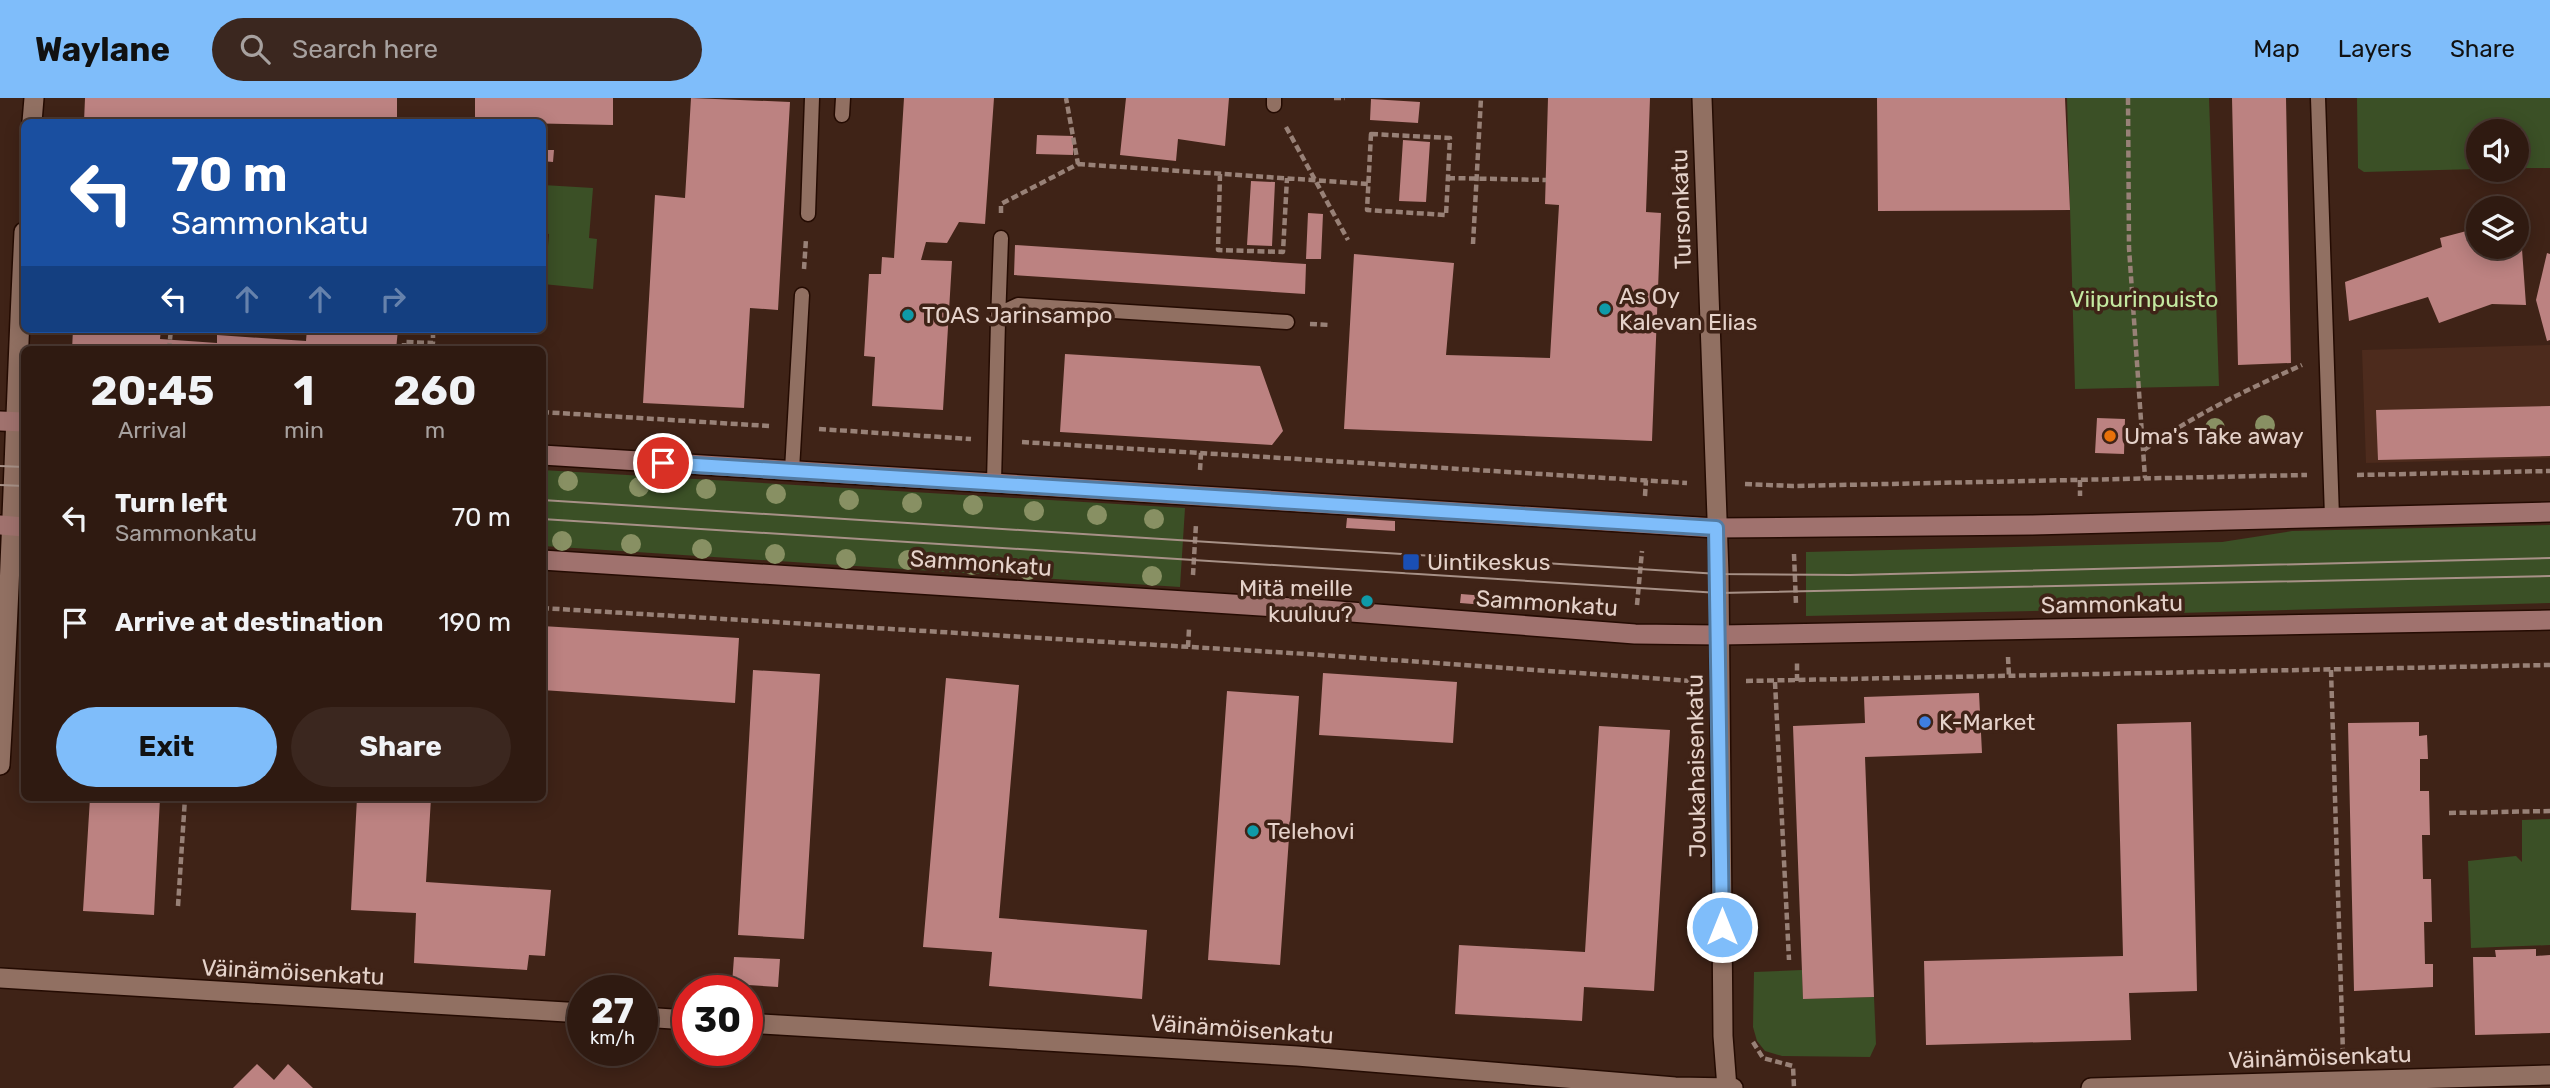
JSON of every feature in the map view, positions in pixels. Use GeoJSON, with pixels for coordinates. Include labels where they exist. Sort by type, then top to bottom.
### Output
{"type":"FeatureCollection","features":[{"type":"Feature","properties":{"kind":"main road"},"geometry":{"type":"LineString","coordinates":[[546,455],[1645,526],[1794,529],[2550,512]]}},
{"type":"Feature","properties":{"kind":"main road","name":"Sammonkatu"},"geometry":{"type":"LineString","coordinates":[[546,560],[1635,634],[1797,634],[2550,620]]}},
{"type":"Feature","properties":{"kind":"street"},"geometry":{"type":"LineString","coordinates":[[32,119],[34,98]]}},
{"type":"Feature","properties":{"kind":"street","name":"Tursonkatu"},"geometry":{"type":"LineString","coordinates":[[1702,98],[1716,528]]}},
{"type":"Feature","properties":{"kind":"street"},"geometry":{"type":"LineString","coordinates":[[0,765],[13,526],[13,422],[21,284]]}},
{"type":"Feature","properties":{"kind":"street","name":"Joukahaisenkatu"},"geometry":{"type":"LineString","coordinates":[[1716,528],[1723,1036],[1727,1088]]}},
{"type":"Feature","properties":{"kind":"street","name":"Väinämöisenkatu"},"geometry":{"type":"LineString","coordinates":[[0,978],[567,1012]]}},
{"type":"Feature","properties":{"kind":"street","name":"Väinämöisenkatu"},"geometry":{"type":"LineString","coordinates":[[763,1024],[1297,1056],[1675,1087],[1733,1088]]}},
{"type":"Feature","properties":{"kind":"street","name":"Väinämöisenkatu"},"geometry":{"type":"LineString","coordinates":[[2091,1088],[2550,1075]]}},
{"type":"Feature","properties":{"kind":"lane"},"geometry":{"type":"LineString","coordinates":[[808,214],[812,98]]}},
{"type":"Feature","properties":{"kind":"lane"},"geometry":{"type":"LineString","coordinates":[[842,115],[844,98]]}},
{"type":"Feature","properties":{"kind":"lane"},"geometry":{"type":"LineString","coordinates":[[2318,98],[2332,517]]}},
{"type":"Feature","properties":{"kind":"lane"},"geometry":{"type":"LineString","coordinates":[[994,482],[1001,238]]}},
{"type":"Feature","properties":{"kind":"lane"},"geometry":{"type":"LineString","coordinates":[[792,471],[802,295]]}},
{"type":"Feature","properties":{"kind":"lane"},"geometry":{"type":"LineString","coordinates":[[998,321],[1005,311],[1018,305],[1287,322]]}},
{"type":"Feature","properties":{"kind":"path"},"geometry":{"type":"LineString","coordinates":[[1066,98],[1078,164]]}},
{"type":"Feature","properties":{"kind":"path"},"geometry":{"type":"LineString","coordinates":[[1334,98],[1345,98]]}},
{"type":"Feature","properties":{"kind":"path"},"geometry":{"type":"LineString","coordinates":[[1473,244],[1481,98]]}},
{"type":"Feature","properties":{"kind":"path"},"geometry":{"type":"LineString","coordinates":[[2128,98],[2129,248],[2145,478]]}},
{"type":"Feature","properties":{"kind":"path"},"geometry":{"type":"LineString","coordinates":[[1274,101],[1348,240]]}},
{"type":"Feature","properties":{"kind":"path"},"geometry":{"type":"LineString","coordinates":[[1371,134],[1450,138],[1448,177],[1446,215],[1367,210],[1371,134]]}},
{"type":"Feature","properties":{"kind":"path"},"geometry":{"type":"LineString","coordinates":[[1001,204],[1078,164],[1369,184]]}},
{"type":"Feature","properties":{"kind":"path"},"geometry":{"type":"LineString","coordinates":[[1220,174],[1218,250],[1283,251],[1287,178]]}},
{"type":"Feature","properties":{"kind":"path"},"geometry":{"type":"LineString","coordinates":[[1448,177],[1546,180]]}},
{"type":"Feature","properties":{"kind":"path"},"geometry":{"type":"LineString","coordinates":[[802,295],[808,214]]}},
{"type":"Feature","properties":{"kind":"path"},"geometry":{"type":"LineString","coordinates":[[404,346],[404,341],[433,343],[433,333]]}},
{"type":"Feature","properties":{"kind":"path"},"geometry":{"type":"LineString","coordinates":[[2144,451],[2184,422],[2232,396],[2327,354]]}},
{"type":"Feature","properties":{"kind":"path"},"geometry":{"type":"LineString","coordinates":[[546,412],[1674,483]]}},
{"type":"Feature","properties":{"kind":"path"},"geometry":{"type":"LineString","coordinates":[[1188,646],[1201,453]]}},
{"type":"Feature","properties":{"kind":"path"},"geometry":{"type":"LineString","coordinates":[[1749,484],[1793,486],[2550,471]]}},
{"type":"Feature","properties":{"kind":"path"},"geometry":{"type":"LineString","coordinates":[[1635,634],[1645,526],[1646,480]]}},
{"type":"Feature","properties":{"kind":"path"},"geometry":{"type":"LineString","coordinates":[[2080,480],[2080,500]]}},
{"type":"Feature","properties":{"kind":"path"},"geometry":{"type":"LineString","coordinates":[[1793,486],[1797,681]]}},
{"type":"Feature","properties":{"kind":"path"},"geometry":{"type":"LineString","coordinates":[[546,608],[1188,646],[1688,680]]}},
{"type":"Feature","properties":{"kind":"path"},"geometry":{"type":"LineString","coordinates":[[2008,657],[2009,677]]}},
{"type":"Feature","properties":{"kind":"path"},"geometry":{"type":"LineString","coordinates":[[1746,681],[2550,665]]}},
{"type":"Feature","properties":{"kind":"path"},"geometry":{"type":"LineString","coordinates":[[2331,670],[2343,1059]]}},
{"type":"Feature","properties":{"kind":"path"},"geometry":{"type":"LineString","coordinates":[[1775,681],[1789,960]]}},
{"type":"Feature","properties":{"kind":"path"},"geometry":{"type":"LineString","coordinates":[[178,906],[185,801]]}},
{"type":"Feature","properties":{"kind":"path"},"geometry":{"type":"LineString","coordinates":[[2449,813],[2550,811]]}},
{"type":"Feature","properties":{"kind":"shaded area"},"geometry":{"type":"Polygon","coordinates":[[[2550,345],[2550,458],[2366,463],[2362,350],[2550,345]]]}},
{"type":"Feature","properties":{"kind":"green space","name":"Viipurinpuisto"},"geometry":{"type":"Polygon","coordinates":[[[2067,98],[2209,98],[2219,386],[2075,389],[2067,98]]]}},
{"type":"Feature","properties":{"kind":"green space"},"geometry":{"type":"Polygon","coordinates":[[[2357,98],[2550,98],[2550,168],[2529,168],[2529,119],[2466,119],[2466,169],[2364,172],[2358,168],[2357,98]]]}},
{"type":"Feature","properties":{"kind":"green space"},"geometry":{"type":"Polygon","coordinates":[[[546,185],[593,188],[589,238],[597,239],[593,289],[546,284],[549,234],[546,234],[546,185]]]}},
{"type":"Feature","properties":{"kind":"green space"},"geometry":{"type":"Polygon","coordinates":[[[546,470],[1185,508],[1180,587],[546,546],[546,470]]]}},
{"type":"Feature","properties":{"kind":"green space"},"geometry":{"type":"Polygon","coordinates":[[[2550,525],[2550,603],[2142,614],[2077,610],[1806,616],[1806,552],[2222,542],[2292,531],[2550,525]]]}},
{"type":"Feature","properties":{"kind":"green space"},"geometry":{"type":"Polygon","coordinates":[[[2550,819],[2550,945],[2471,948],[2468,861],[2516,856],[2522,862],[2522,820],[2550,819]]]}},
{"type":"Feature","properties":{"kind":"green space"},"geometry":{"type":"Polygon","coordinates":[[[1802,970],[1803,999],[1874,997],[1876,1044],[1870,1057],[1782,1056],[1765,1051],[1757,1041],[1753,1027],[1754,972],[1802,970]]]}},
{"type":"Feature","properties":{"kind":"building"},"geometry":{"type":"Polygon","coordinates":[[[85,98],[397,98],[397,119],[84,119],[85,98]]]}},
{"type":"Feature","properties":{"kind":"building"},"geometry":{"type":"Polygon","coordinates":[[[475,98],[613,98],[613,125],[546,124],[546,119],[475,119],[475,98]]]}},
{"type":"Feature","properties":{"kind":"building"},"geometry":{"type":"Polygon","coordinates":[[[691,98],[790,102],[778,310],[750,308],[744,408],[643,403],[655,195],[685,198],[691,98]]]}},
{"type":"Feature","properties":{"kind":"building"},"geometry":{"type":"Polygon","coordinates":[[[904,98],[994,98],[985,224],[959,222],[947,243],[926,242],[921,260],[952,261],[943,410],[872,406],[875,357],[864,356],[869,274],[881,274],[882,257],[894,258],[904,98]]]}},
{"type":"Feature","properties":{"kind":"building"},"geometry":{"type":"Polygon","coordinates":[[[1126,98],[1229,98],[1225,146],[1178,139],[1176,161],[1120,155],[1126,98]]]}},
{"type":"Feature","properties":{"kind":"building","name":"As Oy Kalevan Elias"},"geometry":{"type":"Polygon","coordinates":[[[1548,98],[1650,98],[1646,212],[1661,213],[1652,441],[1344,429],[1354,254],[1454,263],[1446,355],[1550,358],[1559,205],[1545,204],[1548,98]]]}},
{"type":"Feature","properties":{"kind":"building"},"geometry":{"type":"Polygon","coordinates":[[[1877,98],[2065,98],[2070,210],[1878,211],[1877,98]]]}},
{"type":"Feature","properties":{"kind":"building"},"geometry":{"type":"Polygon","coordinates":[[[2232,98],[2286,98],[2291,363],[2238,365],[2232,98]]]}},
{"type":"Feature","properties":{"kind":"building"},"geometry":{"type":"Polygon","coordinates":[[[1371,99],[1420,102],[1418,123],[1370,120],[1371,99]]]}},
{"type":"Feature","properties":{"kind":"building"},"geometry":{"type":"Polygon","coordinates":[[[1037,135],[1073,136],[1073,155],[1036,154],[1037,135]]]}},
{"type":"Feature","properties":{"kind":"building"},"geometry":{"type":"Polygon","coordinates":[[[1403,140],[1430,142],[1426,202],[1399,201],[1403,140]]]}},
{"type":"Feature","properties":{"kind":"building"},"geometry":{"type":"Polygon","coordinates":[[[546,150],[554,150],[553,162],[546,161],[546,150]]]}},
{"type":"Feature","properties":{"kind":"building"},"geometry":{"type":"Polygon","coordinates":[[[1251,181],[1275,182],[1272,246],[1247,245],[1251,181]]]}},
{"type":"Feature","properties":{"kind":"building"},"geometry":{"type":"Polygon","coordinates":[[[1308,213],[1323,214],[1321,259],[1306,259],[1308,213]]]}},
{"type":"Feature","properties":{"kind":"building"},"geometry":{"type":"Polygon","coordinates":[[[2466,231],[2466,259],[2523,259],[2526,305],[2492,304],[2439,323],[2428,297],[2349,321],[2345,282],[2442,247],[2440,238],[2466,231]]]}},
{"type":"Feature","properties":{"kind":"building"},"geometry":{"type":"Polygon","coordinates":[[[1015,245],[1306,264],[1305,294],[1014,275],[1015,245]]]}},
{"type":"Feature","properties":{"kind":"building"},"geometry":{"type":"Polygon","coordinates":[[[2547,253],[2550,254],[2550,340],[2547,341],[2536,300],[2547,253]]]}},
{"type":"Feature","properties":{"kind":"building"},"geometry":{"type":"Polygon","coordinates":[[[73,333],[161,333],[160,339],[217,343],[217,335],[306,341],[307,333],[398,333],[396,346],[72,346],[73,333]]]}},
{"type":"Feature","properties":{"kind":"building"},"geometry":{"type":"Polygon","coordinates":[[[1065,354],[1260,366],[1283,431],[1272,445],[1060,432],[1065,354]]]}},
{"type":"Feature","properties":{"kind":"building"},"geometry":{"type":"Polygon","coordinates":[[[2550,406],[2550,456],[2378,460],[2376,410],[2550,406]]]}},
{"type":"Feature","properties":{"kind":"building","name":"Uma's Take away"},"geometry":{"type":"Polygon","coordinates":[[[2097,418],[2125,419],[2124,454],[2095,453],[2097,418]]]}},
{"type":"Feature","properties":{"kind":"building"},"geometry":{"type":"Polygon","coordinates":[[[1347,518],[1395,521],[1395,531],[1346,528],[1347,518]]]}},
{"type":"Feature","properties":{"kind":"building"},"geometry":{"type":"Polygon","coordinates":[[[1461,594],[1510,598],[1510,607],[1460,603],[1461,594]]]}},
{"type":"Feature","properties":{"kind":"building"},"geometry":{"type":"Polygon","coordinates":[[[546,626],[739,638],[735,703],[546,690],[546,626]]]}},
{"type":"Feature","properties":{"kind":"building"},"geometry":{"type":"Polygon","coordinates":[[[753,670],[820,674],[804,939],[738,935],[753,670]]]}},
{"type":"Feature","properties":{"kind":"building"},"geometry":{"type":"Polygon","coordinates":[[[1323,673],[1457,682],[1453,743],[1319,735],[1323,673]]]}},
{"type":"Feature","properties":{"kind":"building"},"geometry":{"type":"Polygon","coordinates":[[[946,678],[1019,685],[999,918],[1147,930],[1142,999],[989,986],[992,952],[923,947],[946,678]]]}},
{"type":"Feature","properties":{"kind":"building","name":"Telehovi"},"geometry":{"type":"Polygon","coordinates":[[[1227,691],[1299,696],[1280,965],[1208,960],[1227,691]]]}},
{"type":"Feature","properties":{"kind":"building"},"geometry":{"type":"Polygon","coordinates":[[[1979,693],[1982,753],[1865,757],[1874,997],[1803,999],[1793,726],[1865,723],[1864,697],[1979,693]]]}},
{"type":"Feature","properties":{"kind":"building"},"geometry":{"type":"Polygon","coordinates":[[[2191,722],[2197,991],[2129,993],[2131,1040],[1926,1045],[1924,961],[2123,956],[2117,724],[2191,722]]]}},
{"type":"Feature","properties":{"kind":"building"},"geometry":{"type":"Polygon","coordinates":[[[2419,722],[2419,736],[2427,735],[2428,759],[2420,759],[2420,791],[2429,791],[2430,835],[2422,835],[2423,879],[2431,879],[2432,922],[2424,922],[2425,964],[2433,964],[2433,987],[2354,991],[2348,723],[2419,722]]]}},
{"type":"Feature","properties":{"kind":"building"},"geometry":{"type":"Polygon","coordinates":[[[1599,726],[1670,730],[1654,991],[1584,987],[1582,1021],[1455,1014],[1459,945],[1585,952],[1599,726]]]}},
{"type":"Feature","properties":{"kind":"building"},"geometry":{"type":"Polygon","coordinates":[[[90,801],[160,801],[154,915],[83,911],[90,801]]]}},
{"type":"Feature","properties":{"kind":"building"},"geometry":{"type":"Polygon","coordinates":[[[357,801],[431,801],[426,882],[551,890],[545,956],[529,955],[527,970],[414,963],[416,913],[351,910],[357,801]]]}},
{"type":"Feature","properties":{"kind":"building"},"geometry":{"type":"Polygon","coordinates":[[[2536,949],[2536,956],[2550,955],[2550,1033],[2475,1035],[2473,957],[2496,957],[2495,950],[2536,949]]]}},
{"type":"Feature","properties":{"kind":"building"},"geometry":{"type":"Polygon","coordinates":[[[734,957],[780,959],[778,987],[763,986],[763,975],[733,975],[734,957]]]}},
{"type":"Feature","properties":{"kind":"building"},"geometry":{"type":"Polygon","coordinates":[[[257,1064],[274,1080],[288,1064],[313,1088],[233,1088],[257,1064]]]}},
{"type":"Feature","properties":{"kind":"tram line"},"geometry":{"type":"LineString","coordinates":[[0,466],[21,467]]}},
{"type":"Feature","properties":{"kind":"tram line"},"geometry":{"type":"LineString","coordinates":[[0,485],[21,486]]}},
{"type":"Feature","properties":{"kind":"tram line"},"geometry":{"type":"LineString","coordinates":[[546,500],[1719,574],[1850,575],[2550,558]]}},
{"type":"Feature","properties":{"kind":"tram line"},"geometry":{"type":"LineString","coordinates":[[546,519],[1719,593],[2550,576]]}},
{"type":"Feature","properties":{"kind":"place","name":"As Oy Kalevan Elias"},"geometry":{"type":"Point","coordinates":[1605,309]}},
{"type":"Feature","properties":{"kind":"place","name":"TOAS Jarinsampo"},"geometry":{"type":"Point","coordinates":[908,315]}},
{"type":"Feature","properties":{"kind":"place","name":"Uma's Take away"},"geometry":{"type":"Point","coordinates":[2110,436]}},
{"type":"Feature","properties":{"kind":"place","name":"Uintikeskus"},"geometry":{"type":"Point","coordinates":[1411,562]}},
{"type":"Feature","properties":{"kind":"place","name":"Mitä meille kuuluu?"},"geometry":{"type":"Point","coordinates":[1367,601]}},
{"type":"Feature","properties":{"kind":"place","name":"K-Market"},"geometry":{"type":"Point","coordinates":[1925,722]}},
{"type":"Feature","properties":{"kind":"place","name":"Telehovi"},"geometry":{"type":"Point","coordinates":[1253,831]}},
{"type":"Feature","properties":{"kind":"route"},"geometry":{"type":"LineString","coordinates":[[663,463],[994,482],[1198,498],[1645,526],[1716,528],[1722,927]]}}]}
